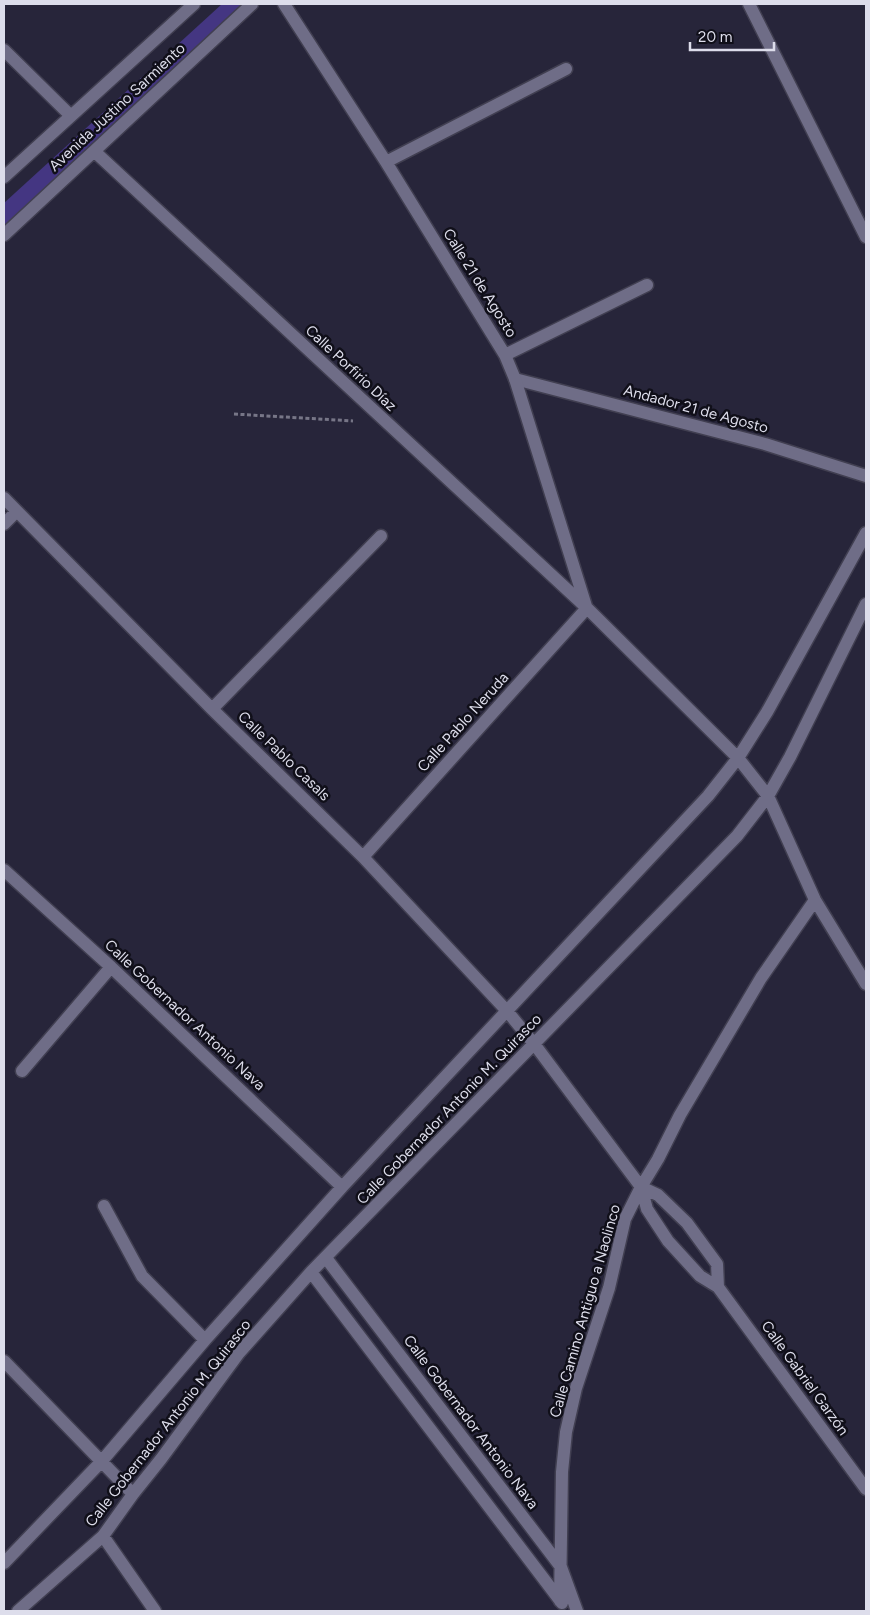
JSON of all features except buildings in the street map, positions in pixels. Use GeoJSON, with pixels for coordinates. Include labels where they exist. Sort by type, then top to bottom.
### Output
{"type":"FeatureCollection","features":[{"type":"Feature","properties":{"kind":"street","name":"Avenida Justino Sarmiento"},"geometry":{"type":"LineString","coordinates":[[4,178],[194,4]]}},
{"type":"Feature","properties":{"kind":"street","name":"Avenida Justino Sarmiento"},"geometry":{"type":"LineString","coordinates":[[4,235],[252,4]]}},
{"type":"Feature","properties":{"kind":"street","name":"Calle 21 de Agosto"},"geometry":{"type":"LineString","coordinates":[[284,4],[386,162],[505,355],[516,379],[587,608]]}},
{"type":"Feature","properties":{"kind":"street"},"geometry":{"type":"LineString","coordinates":[[749,4],[866,237]]}},
{"type":"Feature","properties":{"kind":"street"},"geometry":{"type":"LineString","coordinates":[[4,50],[71,116]]}},
{"type":"Feature","properties":{"kind":"street"},"geometry":{"type":"LineString","coordinates":[[386,162],[566,69]]}},
{"type":"Feature","properties":{"kind":"street","name":"Calle Porfirio Díaz"},"geometry":{"type":"LineString","coordinates":[[94,151],[587,608],[738,758],[768,796],[814,900],[866,984]]}},
{"type":"Feature","properties":{"kind":"street"},"geometry":{"type":"LineString","coordinates":[[505,355],[647,285]]}},
{"type":"Feature","properties":{"kind":"street","name":"Andador 21 de Agosto"},"geometry":{"type":"LineString","coordinates":[[516,379],[764,444],[866,476]]}},
{"type":"Feature","properties":{"kind":"street","name":"Calle Pablo Casals"},"geometry":{"type":"LineString","coordinates":[[4,498],[212,709],[363,857],[507,1011],[535,1045]]}},
{"type":"Feature","properties":{"kind":"street"},"geometry":{"type":"LineString","coordinates":[[4,524],[16,512]]}},
{"type":"Feature","properties":{"kind":"street","name":"Calle Gobernador Antonio M. Quirasco"},"geometry":{"type":"LineString","coordinates":[[4,1563],[101,1462],[205,1340],[342,1186],[708,796],[738,758],[767,712],[866,533]]}},
{"type":"Feature","properties":{"kind":"street"},"geometry":{"type":"LineString","coordinates":[[212,709],[381,536]]}},
{"type":"Feature","properties":{"kind":"street","name":"Calle Gobernador Antonio M. Quirasco"},"geometry":{"type":"LineString","coordinates":[[18,1611],[103,1536],[132,1494],[162,1460],[239,1353],[312,1272],[737,836],[768,796],[794,749],[866,604]]}},
{"type":"Feature","properties":{"kind":"street","name":"Calle Pablo Neruda"},"geometry":{"type":"LineString","coordinates":[[363,857],[587,608]]}},
{"type":"Feature","properties":{"kind":"street","name":"Calle Gobernador Antonio Nava"},"geometry":{"type":"LineString","coordinates":[[4,870],[111,967],[342,1186]]}},
{"type":"Feature","properties":{"kind":"street","name":"Calle Camino Antiguo a Naolinco"},"geometry":{"type":"LineString","coordinates":[[560,1601],[562,1472],[566,1432],[576,1388],[609,1288],[625,1219],[680,1115],[762,978],[814,900]]}},
{"type":"Feature","properties":{"kind":"street"},"geometry":{"type":"LineString","coordinates":[[22,1071],[111,967]]}},
{"type":"Feature","properties":{"kind":"street","name":"Calle Gabriel Garzón"},"geometry":{"type":"LineString","coordinates":[[535,1045],[641,1186],[647,1209],[668,1241],[700,1276],[718,1287],[866,1489]]}},
{"type":"Feature","properties":{"kind":"street","name":"Calle Gabriel Garzón"},"geometry":{"type":"LineString","coordinates":[[641,1186],[658,1195],[687,1223],[717,1264],[718,1287]]}},
{"type":"Feature","properties":{"kind":"street"},"geometry":{"type":"LineString","coordinates":[[104,1206],[142,1276],[205,1340]]}},
{"type":"Feature","properties":{"kind":"street","name":"Calle Gobernador Antonio Nava"},"geometry":{"type":"LineString","coordinates":[[326,1258],[561,1567],[577,1611]]}},
{"type":"Feature","properties":{"kind":"street"},"geometry":{"type":"LineString","coordinates":[[312,1272],[560,1601],[571,1611]]}},
{"type":"Feature","properties":{"kind":"street"},"geometry":{"type":"LineString","coordinates":[[4,1361],[132,1494]]}},
{"type":"Feature","properties":{"kind":"street"},"geometry":{"type":"LineString","coordinates":[[103,1536],[155,1611]]}},
{"type":"Feature","properties":{"kind":"path"},"geometry":{"type":"LineString","coordinates":[[234,414],[387,423]]}},
{"type":"Feature","properties":{"kind":"shaded area"},"geometry":{"type":"Polygon","coordinates":[[[222,4],[254,4],[4,233],[4,203],[222,4]]]}}]}
